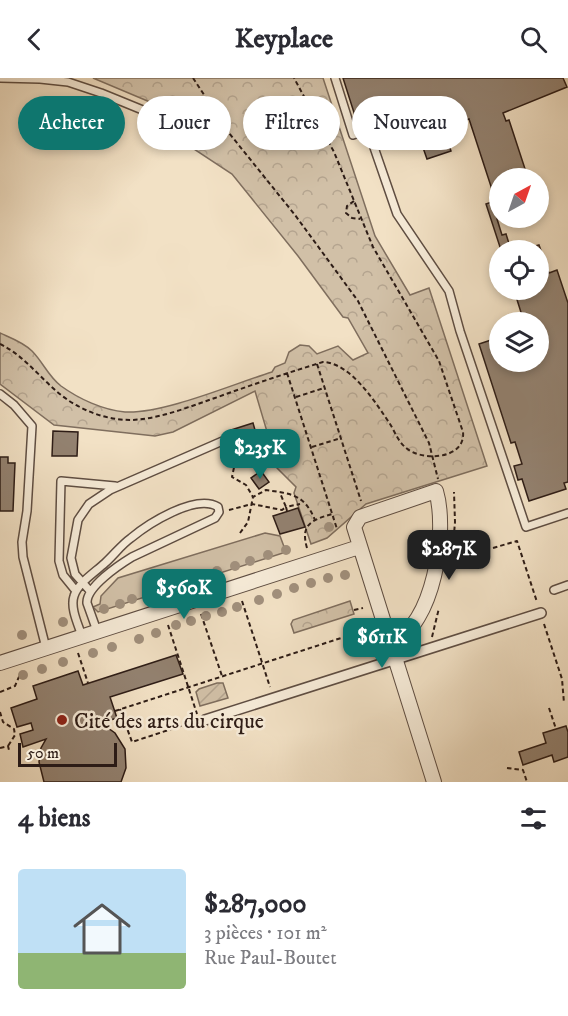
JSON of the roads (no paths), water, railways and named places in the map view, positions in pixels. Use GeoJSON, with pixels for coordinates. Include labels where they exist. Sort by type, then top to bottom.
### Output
{"type":"FeatureCollection","features":[{"type":"Feature","properties":{"kind":"street"},"geometry":{"type":"LineString","coordinates":[[391,643],[405,636],[409,630],[421,609],[433,578],[439,552],[441,525],[437,486],[360,517],[354,527],[434,782]]}},
{"type":"Feature","properties":{"kind":"street"},"geometry":{"type":"LineString","coordinates":[[0,663],[359,547]]}},
{"type":"Feature","properties":{"kind":"street"},"geometry":{"type":"LineString","coordinates":[[205,720],[541,613]]}},
{"type":"Feature","properties":{"kind":"lane"},"geometry":{"type":"LineString","coordinates":[[0,78],[40,78],[68,82],[137,108]]}},
{"type":"Feature","properties":{"kind":"lane"},"geometry":{"type":"LineString","coordinates":[[335,78],[353,135],[368,130],[397,214],[449,291],[460,331],[526,527],[568,513]]}},
{"type":"Feature","properties":{"kind":"lane"},"geometry":{"type":"LineString","coordinates":[[0,394],[14,405],[32,426],[27,511],[22,542],[23,557],[46,648]]}},
{"type":"Feature","properties":{"kind":"lane"},"geometry":{"type":"LineString","coordinates":[[90,591],[73,569],[71,558],[78,520],[89,504],[118,486],[234,436]]}},
{"type":"Feature","properties":{"kind":"lane"},"geometry":{"type":"LineString","coordinates":[[76,591],[63,575],[59,561],[61,481],[118,486]]}},
{"type":"Feature","properties":{"kind":"lane"},"geometry":{"type":"LineString","coordinates":[[82,636],[72,606],[76,591],[130,538],[162,518],[200,502],[214,504],[218,507],[219,512],[211,520],[132,557],[90,591],[87,603],[97,632]]}},
{"type":"Feature","properties":{"kind":"lane"},"geometry":{"type":"LineString","coordinates":[[554,590],[568,585]]}},
{"type":"Feature","properties":{"kind":"place","name":"Cité des arts du cirque"},"geometry":{"type":"Point","coordinates":[62,720]}}]}
